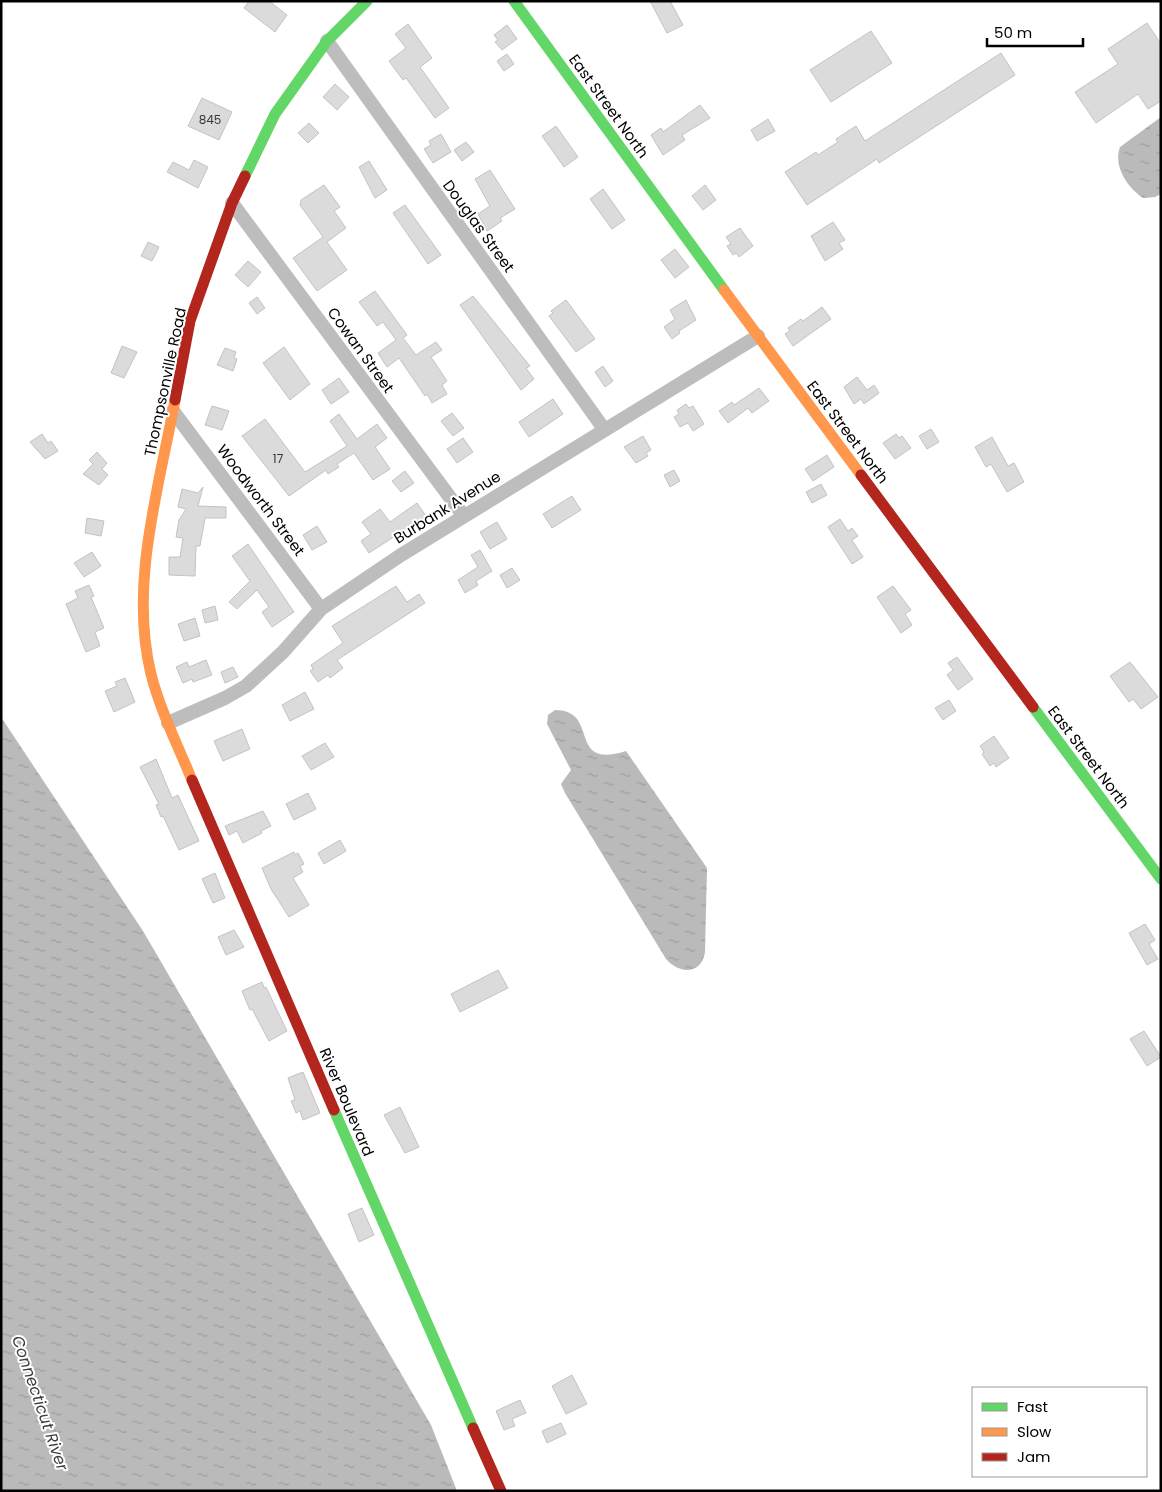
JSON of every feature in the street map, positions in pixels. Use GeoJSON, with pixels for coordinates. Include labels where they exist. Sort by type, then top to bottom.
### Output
{"type":"FeatureCollection","features":[{"type":"Feature","properties":{"kind":"street","name":"Thompsonville Road"},"geometry":{"type":"LineString","coordinates":[[168,723],[150,674],[143,623],[144,582],[150,534],[190,321],[232,203],[275,114],[327,41],[367,1]]}},
{"type":"Feature","properties":{"kind":"street","name":"East Street North"},"geometry":{"type":"LineString","coordinates":[[514,1],[758,336],[1161,879]]}},
{"type":"Feature","properties":{"kind":"street","name":"Douglas Street"},"geometry":{"type":"LineString","coordinates":[[327,41],[604,429]]}},
{"type":"Feature","properties":{"kind":"street","name":"Cowan Street"},"geometry":{"type":"LineString","coordinates":[[232,203],[463,515]]}},
{"type":"Feature","properties":{"kind":"street","name":"Burbank Avenue"},"geometry":{"type":"LineString","coordinates":[[168,723],[225,698],[246,686],[283,652],[322,609],[463,515],[758,336]]}},
{"type":"Feature","properties":{"kind":"street","name":"Woodworth Street"},"geometry":{"type":"LineString","coordinates":[[174,411],[322,609]]}},
{"type":"Feature","properties":{"kind":"street","name":"River Boulevard"},"geometry":{"type":"LineString","coordinates":[[168,723],[396,1256],[501,1491]]}},
{"type":"Feature","properties":{"kind":"water"},"geometry":{"type":"Polygon","coordinates":[[[1161,117],[1161,194],[1155,197],[1143,198],[1132,188],[1123,175],[1118,161],[1118,154],[1120,147],[1161,117]]]}},
{"type":"Feature","properties":{"kind":"water"},"geometry":{"type":"Polygon","coordinates":[[[555,710],[569,713],[577,719],[589,746],[596,753],[608,755],[626,751],[707,868],[705,952],[700,965],[695,968],[684,970],[666,959],[565,793],[561,784],[571,770],[547,724],[548,715],[555,710]]]}},
{"type":"Feature","properties":{"kind":"water","name":"Connecticut River"},"geometry":{"type":"Polygon","coordinates":[[[1,717],[143,931],[431,1425],[457,1491],[1,1491],[1,717]]]}},
{"type":"Feature","properties":{"kind":"building"},"geometry":{"type":"Polygon","coordinates":[[[249,1],[269,1],[287,15],[275,32],[244,8],[249,1]]]}},
{"type":"Feature","properties":{"kind":"building"},"geometry":{"type":"Polygon","coordinates":[[[650,1],[670,1],[683,25],[667,33],[650,1]]]}},
{"type":"Feature","properties":{"kind":"building"},"geometry":{"type":"Polygon","coordinates":[[[1147,23],[1161,44],[1161,101],[1148,109],[1138,94],[1096,123],[1075,92],[1118,64],[1108,49],[1147,23]]]}},
{"type":"Feature","properties":{"kind":"building"},"geometry":{"type":"Polygon","coordinates":[[[408,24],[432,58],[420,67],[449,108],[435,118],[406,78],[403,80],[389,61],[406,48],[395,34],[408,24]]]}},
{"type":"Feature","properties":{"kind":"building"},"geometry":{"type":"Polygon","coordinates":[[[507,25],[517,39],[502,50],[495,42],[498,40],[494,35],[507,25]]]}},
{"type":"Feature","properties":{"kind":"building"},"geometry":{"type":"Polygon","coordinates":[[[871,31],[892,63],[831,102],[810,70],[871,31]]]}},
{"type":"Feature","properties":{"kind":"building"},"geometry":{"type":"Polygon","coordinates":[[[1001,53],[1015,75],[879,163],[877,159],[807,205],[785,172],[816,152],[818,155],[838,142],[836,139],[856,126],[865,141],[1001,53]]]}},
{"type":"Feature","properties":{"kind":"building"},"geometry":{"type":"Polygon","coordinates":[[[507,54],[514,64],[504,71],[497,61],[507,54]]]}},
{"type":"Feature","properties":{"kind":"building"},"geometry":{"type":"Polygon","coordinates":[[[335,84],[349,97],[337,110],[323,97],[335,84]]]}},
{"type":"Feature","properties":{"kind":"building"},"geometry":{"type":"Polygon","coordinates":[[[202,98],[232,112],[219,140],[188,126],[202,98]]]}},
{"type":"Feature","properties":{"kind":"building"},"geometry":{"type":"Polygon","coordinates":[[[700,105],[710,118],[682,135],[685,140],[663,155],[651,135],[661,128],[663,132],[700,105]]]}},
{"type":"Feature","properties":{"kind":"building"},"geometry":{"type":"Polygon","coordinates":[[[768,119],[775,131],[757,141],[751,130],[768,119]]]}},
{"type":"Feature","properties":{"kind":"building"},"geometry":{"type":"Polygon","coordinates":[[[309,123],[319,133],[308,143],[298,133],[309,123]]]}},
{"type":"Feature","properties":{"kind":"building"},"geometry":{"type":"Polygon","coordinates":[[[556,126],[578,157],[564,167],[542,136],[556,126]]]}},
{"type":"Feature","properties":{"kind":"building"},"geometry":{"type":"Polygon","coordinates":[[[441,134],[451,152],[433,163],[424,149],[431,145],[429,141],[441,134]]]}},
{"type":"Feature","properties":{"kind":"building"},"geometry":{"type":"Polygon","coordinates":[[[466,142],[474,152],[462,161],[454,150],[466,142]]]}},
{"type":"Feature","properties":{"kind":"building"},"geometry":{"type":"Polygon","coordinates":[[[194,160],[208,167],[198,188],[167,172],[173,162],[189,170],[194,160]]]}},
{"type":"Feature","properties":{"kind":"building"},"geometry":{"type":"Polygon","coordinates":[[[369,161],[387,190],[375,198],[359,167],[369,161]]]}},
{"type":"Feature","properties":{"kind":"building"},"geometry":{"type":"Polygon","coordinates":[[[490,170],[515,209],[500,218],[502,221],[487,231],[478,214],[490,206],[475,179],[490,170]]]}},
{"type":"Feature","properties":{"kind":"building"},"geometry":{"type":"Polygon","coordinates":[[[324,185],[340,207],[334,211],[346,228],[327,242],[347,270],[317,291],[293,258],[323,237],[300,205],[301,200],[324,185]]]}},
{"type":"Feature","properties":{"kind":"building"},"geometry":{"type":"Polygon","coordinates":[[[705,185],[716,200],[703,210],[692,196],[705,185]]]}},
{"type":"Feature","properties":{"kind":"building"},"geometry":{"type":"Polygon","coordinates":[[[603,189],[625,220],[612,229],[590,199],[603,189]]]}},
{"type":"Feature","properties":{"kind":"building"},"geometry":{"type":"Polygon","coordinates":[[[405,205],[441,255],[428,264],[393,213],[405,205]]]}},
{"type":"Feature","properties":{"kind":"building"},"geometry":{"type":"Polygon","coordinates":[[[833,222],[845,240],[839,243],[843,249],[825,261],[811,236],[833,222]]]}},
{"type":"Feature","properties":{"kind":"building"},"geometry":{"type":"Polygon","coordinates":[[[740,228],[753,246],[739,257],[736,253],[733,255],[727,246],[731,244],[726,237],[740,228]]]}},
{"type":"Feature","properties":{"kind":"building"},"geometry":{"type":"Polygon","coordinates":[[[148,242],[159,247],[152,261],[141,256],[148,242]]]}},
{"type":"Feature","properties":{"kind":"building"},"geometry":{"type":"Polygon","coordinates":[[[675,249],[689,267],[675,278],[661,260],[675,249]]]}},
{"type":"Feature","properties":{"kind":"building"},"geometry":{"type":"Polygon","coordinates":[[[248,261],[261,272],[248,287],[235,275],[248,261]]]}},
{"type":"Feature","properties":{"kind":"building"},"geometry":{"type":"Polygon","coordinates":[[[375,291],[407,335],[403,338],[416,355],[436,342],[442,350],[431,357],[447,381],[442,385],[447,394],[432,403],[427,394],[425,396],[399,358],[387,367],[378,353],[396,340],[383,322],[377,326],[359,302],[375,291]]]}},
{"type":"Feature","properties":{"kind":"building"},"geometry":{"type":"Polygon","coordinates":[[[473,296],[530,366],[526,368],[534,379],[521,390],[460,305],[473,296]]]}},
{"type":"Feature","properties":{"kind":"building"},"geometry":{"type":"Polygon","coordinates":[[[257,297],[265,308],[257,314],[249,303],[257,297]]]}},
{"type":"Feature","properties":{"kind":"building"},"geometry":{"type":"Polygon","coordinates":[[[566,300],[595,339],[576,352],[549,316],[553,313],[551,311],[566,300]]]}},
{"type":"Feature","properties":{"kind":"building"},"geometry":{"type":"Polygon","coordinates":[[[686,300],[696,320],[679,331],[680,333],[672,339],[664,327],[675,319],[670,310],[686,300]]]}},
{"type":"Feature","properties":{"kind":"building"},"geometry":{"type":"Polygon","coordinates":[[[822,307],[831,319],[793,346],[785,334],[790,331],[788,328],[801,319],[803,321],[822,307]]]}},
{"type":"Feature","properties":{"kind":"building"},"geometry":{"type":"Polygon","coordinates":[[[122,346],[137,352],[124,378],[111,373],[122,346]]]}},
{"type":"Feature","properties":{"kind":"building"},"geometry":{"type":"Polygon","coordinates":[[[284,347],[310,384],[290,400],[263,363],[284,347]]]}},
{"type":"Feature","properties":{"kind":"building"},"geometry":{"type":"Polygon","coordinates":[[[225,348],[236,352],[234,358],[237,359],[233,371],[217,365],[225,348]]]}},
{"type":"Feature","properties":{"kind":"building"},"geometry":{"type":"Polygon","coordinates":[[[603,366],[613,381],[605,387],[595,372],[603,366]]]}},
{"type":"Feature","properties":{"kind":"building"},"geometry":{"type":"Polygon","coordinates":[[[857,377],[867,390],[874,385],[879,393],[864,404],[861,399],[854,404],[844,387],[857,377]]]}},
{"type":"Feature","properties":{"kind":"building"},"geometry":{"type":"Polygon","coordinates":[[[339,378],[349,392],[331,404],[322,390],[339,378]]]}},
{"type":"Feature","properties":{"kind":"building"},"geometry":{"type":"Polygon","coordinates":[[[759,388],[769,401],[752,413],[748,408],[728,423],[719,411],[732,402],[734,405],[759,388]]]}},
{"type":"Feature","properties":{"kind":"building"},"geometry":{"type":"Polygon","coordinates":[[[553,399],[563,414],[529,437],[519,422],[553,399]]]}},
{"type":"Feature","properties":{"kind":"building"},"geometry":{"type":"Polygon","coordinates":[[[686,404],[689,408],[693,406],[704,424],[693,431],[688,423],[680,427],[674,417],[679,414],[677,410],[686,404]]]}},
{"type":"Feature","properties":{"kind":"building"},"geometry":{"type":"Polygon","coordinates":[[[212,406],[229,411],[222,430],[205,425],[212,406]]]}},
{"type":"Feature","properties":{"kind":"building"},"geometry":{"type":"Polygon","coordinates":[[[452,413],[464,428],[453,436],[441,421],[452,413]]]}},
{"type":"Feature","properties":{"kind":"building"},"geometry":{"type":"Polygon","coordinates":[[[339,414],[357,439],[377,424],[387,438],[375,447],[390,469],[373,480],[354,453],[337,464],[339,467],[328,474],[326,470],[289,496],[242,436],[265,419],[305,472],[347,446],[330,421],[339,414]]]}},
{"type":"Feature","properties":{"kind":"building"},"geometry":{"type":"Polygon","coordinates":[[[931,429],[939,442],[927,449],[919,436],[931,429]]]}},
{"type":"Feature","properties":{"kind":"building"},"geometry":{"type":"Polygon","coordinates":[[[42,434],[48,443],[51,441],[58,451],[45,459],[30,442],[42,434]]]}},
{"type":"Feature","properties":{"kind":"building"},"geometry":{"type":"Polygon","coordinates":[[[896,434],[899,438],[902,436],[911,448],[895,459],[883,443],[896,434]]]}},
{"type":"Feature","properties":{"kind":"building"},"geometry":{"type":"Polygon","coordinates":[[[643,436],[651,450],[646,453],[648,456],[636,463],[624,447],[643,436]]]}},
{"type":"Feature","properties":{"kind":"building"},"geometry":{"type":"Polygon","coordinates":[[[992,437],[1008,466],[1014,463],[1024,482],[1007,492],[991,464],[986,467],[975,447],[992,437]]]}},
{"type":"Feature","properties":{"kind":"building"},"geometry":{"type":"Polygon","coordinates":[[[463,438],[473,452],[457,463],[447,449],[463,438]]]}},
{"type":"Feature","properties":{"kind":"building"},"geometry":{"type":"Polygon","coordinates":[[[97,452],[107,463],[102,469],[108,475],[99,485],[83,474],[93,464],[89,460],[97,452]]]}},
{"type":"Feature","properties":{"kind":"building"},"geometry":{"type":"Polygon","coordinates":[[[827,455],[834,467],[813,481],[805,469],[827,455]]]}},
{"type":"Feature","properties":{"kind":"building"},"geometry":{"type":"Polygon","coordinates":[[[674,470],[680,481],[670,487],[664,475],[674,470]]]}},
{"type":"Feature","properties":{"kind":"building"},"geometry":{"type":"Polygon","coordinates":[[[405,471],[414,483],[401,492],[392,481],[405,471]]]}},
{"type":"Feature","properties":{"kind":"building"},"geometry":{"type":"Polygon","coordinates":[[[821,484],[827,495],[812,503],[806,492],[821,484]]]}},
{"type":"Feature","properties":{"kind":"building"},"geometry":{"type":"Polygon","coordinates":[[[203,487],[198,506],[226,507],[226,518],[205,518],[200,546],[196,546],[195,576],[169,575],[169,557],[180,557],[183,538],[176,537],[179,520],[186,509],[178,507],[182,489],[198,493],[203,487]]]}},
{"type":"Feature","properties":{"kind":"building"},"geometry":{"type":"Polygon","coordinates":[[[572,496],[581,510],[552,528],[543,514],[572,496]]]}},
{"type":"Feature","properties":{"kind":"building"},"geometry":{"type":"Polygon","coordinates":[[[417,503],[426,516],[369,553],[361,541],[371,534],[362,522],[380,509],[390,522],[417,503]]]}},
{"type":"Feature","properties":{"kind":"building"},"geometry":{"type":"Polygon","coordinates":[[[87,518],[104,521],[101,536],[85,533],[87,518]]]}},
{"type":"Feature","properties":{"kind":"building"},"geometry":{"type":"Polygon","coordinates":[[[840,519],[848,531],[852,528],[858,536],[852,540],[863,557],[852,564],[828,527],[840,519]]]}},
{"type":"Feature","properties":{"kind":"building"},"geometry":{"type":"Polygon","coordinates":[[[497,522],[507,539],[490,549],[480,532],[497,522]]]}},
{"type":"Feature","properties":{"kind":"building"},"geometry":{"type":"Polygon","coordinates":[[[317,526],[327,542],[312,550],[303,535],[317,526]]]}},
{"type":"Feature","properties":{"kind":"building"},"geometry":{"type":"Polygon","coordinates":[[[248,544],[294,612],[272,627],[262,612],[269,607],[257,590],[237,609],[229,602],[250,581],[232,556],[248,544]]]}},
{"type":"Feature","properties":{"kind":"building"},"geometry":{"type":"Polygon","coordinates":[[[480,550],[492,571],[476,581],[478,585],[465,593],[458,580],[478,567],[471,555],[480,550]]]}},
{"type":"Feature","properties":{"kind":"building"},"geometry":{"type":"Polygon","coordinates":[[[92,552],[101,566],[84,577],[74,563],[92,552]]]}},
{"type":"Feature","properties":{"kind":"building"},"geometry":{"type":"Polygon","coordinates":[[[512,568],[520,580],[507,588],[500,575],[512,568]]]}},
{"type":"Feature","properties":{"kind":"building"},"geometry":{"type":"Polygon","coordinates":[[[89,585],[94,596],[91,597],[104,628],[95,632],[100,646],[86,652],[66,604],[78,598],[75,591],[89,585]]]}},
{"type":"Feature","properties":{"kind":"building"},"geometry":{"type":"Polygon","coordinates":[[[396,586],[407,602],[419,594],[425,603],[337,660],[343,668],[330,678],[328,675],[318,682],[310,671],[313,669],[311,665],[343,643],[332,626],[396,586]]]}},
{"type":"Feature","properties":{"kind":"building"},"geometry":{"type":"Polygon","coordinates":[[[893,586],[911,610],[905,614],[912,625],[901,633],[877,597],[893,586]]]}},
{"type":"Feature","properties":{"kind":"building"},"geometry":{"type":"Polygon","coordinates":[[[215,606],[218,620],[205,623],[202,610],[215,606]]]}},
{"type":"Feature","properties":{"kind":"building"},"geometry":{"type":"Polygon","coordinates":[[[195,618],[200,636],[184,641],[178,624],[195,618]]]}},
{"type":"Feature","properties":{"kind":"building"},"geometry":{"type":"Polygon","coordinates":[[[957,657],[973,679],[958,690],[947,675],[953,670],[948,663],[957,657]]]}},
{"type":"Feature","properties":{"kind":"building"},"geometry":{"type":"Polygon","coordinates":[[[206,660],[212,675],[193,682],[192,679],[183,683],[176,667],[187,662],[189,667],[206,660]]]}},
{"type":"Feature","properties":{"kind":"building"},"geometry":{"type":"Polygon","coordinates":[[[1130,662],[1158,697],[1141,709],[1133,699],[1129,702],[1110,676],[1130,662]]]}},
{"type":"Feature","properties":{"kind":"building"},"geometry":{"type":"Polygon","coordinates":[[[233,667],[238,677],[225,683],[221,672],[233,667]]]}},
{"type":"Feature","properties":{"kind":"building"},"geometry":{"type":"Polygon","coordinates":[[[125,678],[135,702],[114,712],[105,691],[117,686],[115,682],[125,678]]]}},
{"type":"Feature","properties":{"kind":"building"},"geometry":{"type":"Polygon","coordinates":[[[305,692],[314,709],[290,721],[282,705],[305,692]]]}},
{"type":"Feature","properties":{"kind":"building"},"geometry":{"type":"Polygon","coordinates":[[[949,700],[956,711],[943,720],[935,708],[949,700]]]}},
{"type":"Feature","properties":{"kind":"building"},"geometry":{"type":"Polygon","coordinates":[[[242,729],[250,749],[223,761],[214,741],[242,729]]]}},
{"type":"Feature","properties":{"kind":"building"},"geometry":{"type":"Polygon","coordinates":[[[994,736],[1009,758],[996,767],[994,763],[990,766],[982,754],[984,752],[980,746],[994,736]]]}},
{"type":"Feature","properties":{"kind":"building"},"geometry":{"type":"Polygon","coordinates":[[[325,743],[334,757],[311,770],[302,756],[325,743]]]}},
{"type":"Feature","properties":{"kind":"building"},"geometry":{"type":"Polygon","coordinates":[[[156,759],[172,798],[178,795],[199,841],[179,850],[163,816],[161,817],[156,805],[159,804],[140,767],[156,759]]]}},
{"type":"Feature","properties":{"kind":"building"},"geometry":{"type":"Polygon","coordinates":[[[308,793],[316,809],[294,820],[286,804],[308,793]]]}},
{"type":"Feature","properties":{"kind":"building"},"geometry":{"type":"Polygon","coordinates":[[[263,811],[271,826],[261,831],[262,833],[243,843],[237,831],[229,835],[225,826],[263,811]]]}},
{"type":"Feature","properties":{"kind":"building"},"geometry":{"type":"Polygon","coordinates":[[[340,840],[346,851],[324,864],[318,853],[340,840]]]}},
{"type":"Feature","properties":{"kind":"building"},"geometry":{"type":"Polygon","coordinates":[[[294,852],[295,855],[298,853],[304,864],[300,866],[303,872],[293,878],[309,905],[289,917],[271,889],[262,868],[294,852]]]}},
{"type":"Feature","properties":{"kind":"building"},"geometry":{"type":"Polygon","coordinates":[[[215,873],[225,898],[213,903],[202,879],[215,873]]]}},
{"type":"Feature","properties":{"kind":"building"},"geometry":{"type":"Polygon","coordinates":[[[1145,924],[1155,940],[1149,944],[1158,959],[1147,965],[1129,933],[1145,924]]]}},
{"type":"Feature","properties":{"kind":"building"},"geometry":{"type":"Polygon","coordinates":[[[234,930],[244,947],[226,955],[218,937],[234,930]]]}},
{"type":"Feature","properties":{"kind":"building"},"geometry":{"type":"Polygon","coordinates":[[[498,970],[508,988],[460,1012],[451,994],[498,970]]]}},
{"type":"Feature","properties":{"kind":"building"},"geometry":{"type":"Polygon","coordinates":[[[262,982],[287,1031],[269,1041],[252,1009],[250,1010],[242,991],[262,982]]]}},
{"type":"Feature","properties":{"kind":"building"},"geometry":{"type":"Polygon","coordinates":[[[1144,1031],[1161,1057],[1147,1066],[1130,1039],[1144,1031]]]}},
{"type":"Feature","properties":{"kind":"building"},"geometry":{"type":"Polygon","coordinates":[[[303,1072],[320,1113],[303,1120],[300,1111],[296,1113],[291,1101],[295,1100],[288,1078],[303,1072]]]}},
{"type":"Feature","properties":{"kind":"building"},"geometry":{"type":"Polygon","coordinates":[[[400,1107],[419,1147],[405,1153],[384,1115],[400,1107]]]}},
{"type":"Feature","properties":{"kind":"building"},"geometry":{"type":"Polygon","coordinates":[[[362,1208],[374,1235],[359,1242],[348,1214],[362,1208]]]}},
{"type":"Feature","properties":{"kind":"building"},"geometry":{"type":"Polygon","coordinates":[[[572,1375],[587,1404],[566,1414],[552,1386],[572,1375]]]}},
{"type":"Feature","properties":{"kind":"building"},"geometry":{"type":"Polygon","coordinates":[[[520,1400],[526,1413],[512,1419],[515,1426],[504,1430],[496,1411],[520,1400]]]}},
{"type":"Feature","properties":{"kind":"building"},"geometry":{"type":"Polygon","coordinates":[[[561,1423],[566,1434],[547,1443],[542,1431],[561,1423]]]}},
{"type":"Feature","properties":{"kind":"traffic: fast"},"geometry":{"type":"LineString","coordinates":[[245,176],[275,114],[327,41],[367,1]]}},
{"type":"Feature","properties":{"kind":"traffic: fast"},"geometry":{"type":"LineString","coordinates":[[514,1],[724,290]]}},
{"type":"Feature","properties":{"kind":"traffic: fast"},"geometry":{"type":"LineString","coordinates":[[1033,707],[1161,879]]}},
{"type":"Feature","properties":{"kind":"traffic: fast"},"geometry":{"type":"LineString","coordinates":[[334,1110],[473,1428]]}},
{"type":"Feature","properties":{"kind":"traffic: slow"},"geometry":{"type":"LineString","coordinates":[[724,290],[861,475]]}},
{"type":"Feature","properties":{"kind":"traffic: slow"},"geometry":{"type":"LineString","coordinates":[[175,400],[149,536],[143,606],[145,640],[151,674],[164,714],[192,780]]}},
{"type":"Feature","properties":{"kind":"traffic: jam"},"geometry":{"type":"LineString","coordinates":[[175,400],[190,321],[232,203],[245,176]]}},
{"type":"Feature","properties":{"kind":"traffic: jam"},"geometry":{"type":"LineString","coordinates":[[861,475],[1033,707]]}},
{"type":"Feature","properties":{"kind":"traffic: jam"},"geometry":{"type":"LineString","coordinates":[[192,780],[334,1110]]}},
{"type":"Feature","properties":{"kind":"traffic: jam"},"geometry":{"type":"LineString","coordinates":[[473,1428],[501,1491]]}}]}
